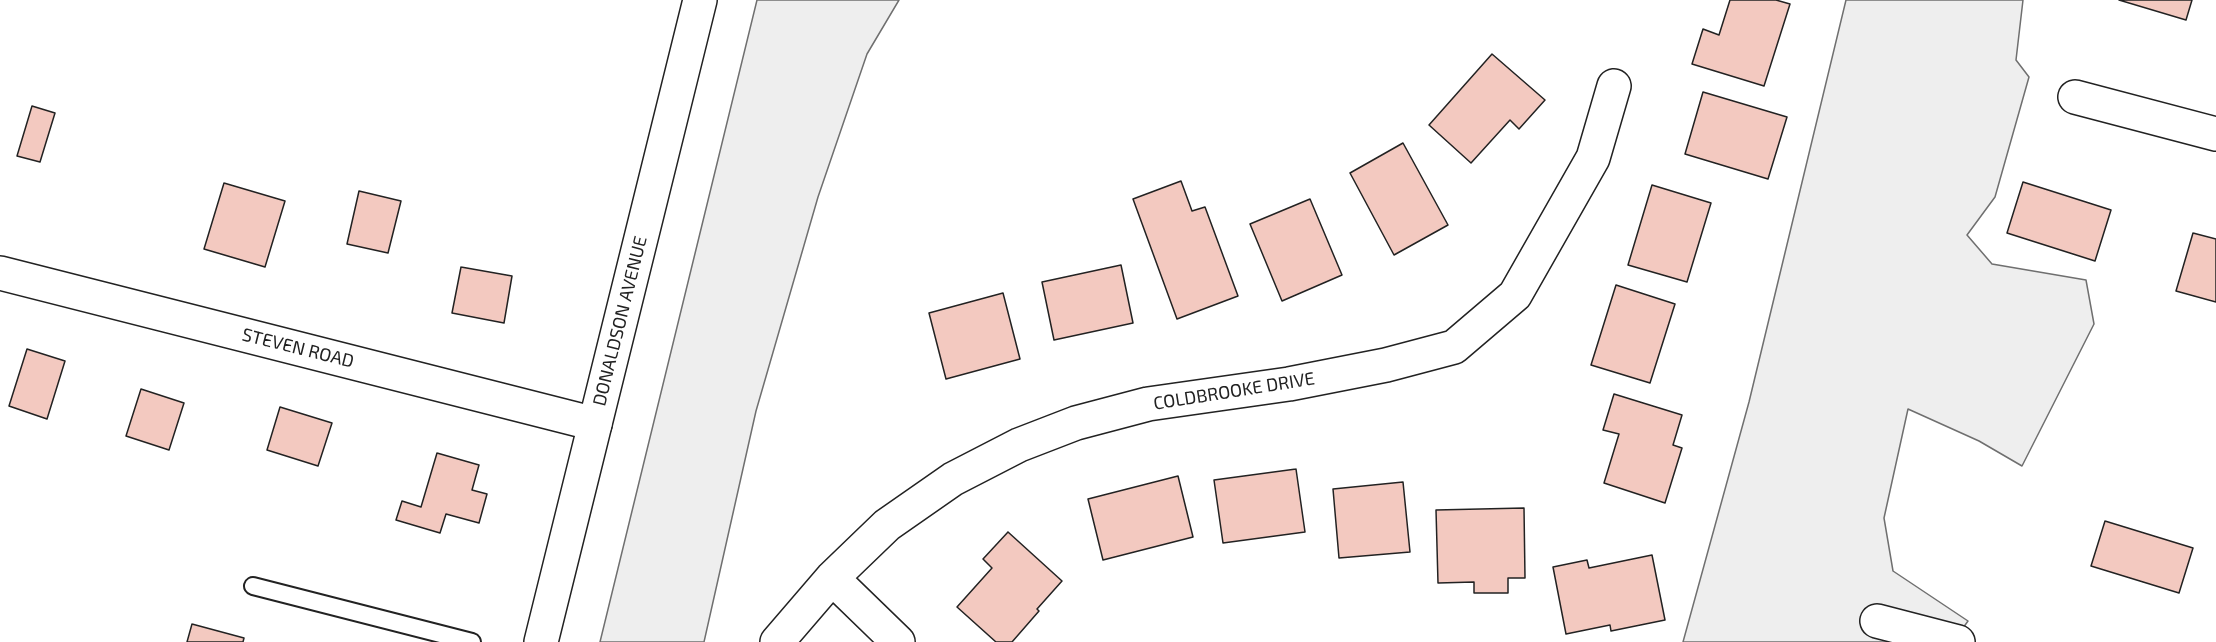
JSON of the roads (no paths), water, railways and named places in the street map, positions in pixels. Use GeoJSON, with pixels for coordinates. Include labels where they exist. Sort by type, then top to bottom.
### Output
{"type":"FeatureCollection","features":[{"type":"Feature","properties":{"kind":"street","name":"DONALDSON AVENUE"},"geometry":{"type":"LineString","coordinates":[[541,642],[700,0]]}},
{"type":"Feature","properties":{"kind":"street","name":"COLDBROOKE DRIVE"},"geometry":{"type":"LineString","coordinates":[[777,642],[832,578],[887,525],[953,479],[1019,445],[1076,423],[1148,404],[1289,384],[1386,366],[1454,347],[1515,295],[1593,158],[1614,86]]}},
{"type":"Feature","properties":{"kind":"street"},"geometry":{"type":"LineString","coordinates":[[2075,97],[2216,134]]}},
{"type":"Feature","properties":{"kind":"street","name":"STEVEN ROAD"},"geometry":{"type":"LineString","coordinates":[[0,273],[595,424]]}},
{"type":"Feature","properties":{"kind":"street"},"geometry":{"type":"LineString","coordinates":[[832,578],[898,642]]}},
{"type":"Feature","properties":{"kind":"street"},"geometry":{"type":"LineString","coordinates":[[1877,621],[1958,642]]}},
{"type":"Feature","properties":{"kind":"lane"},"geometry":{"type":"LineString","coordinates":[[253,586],[472,642]]}}]}
